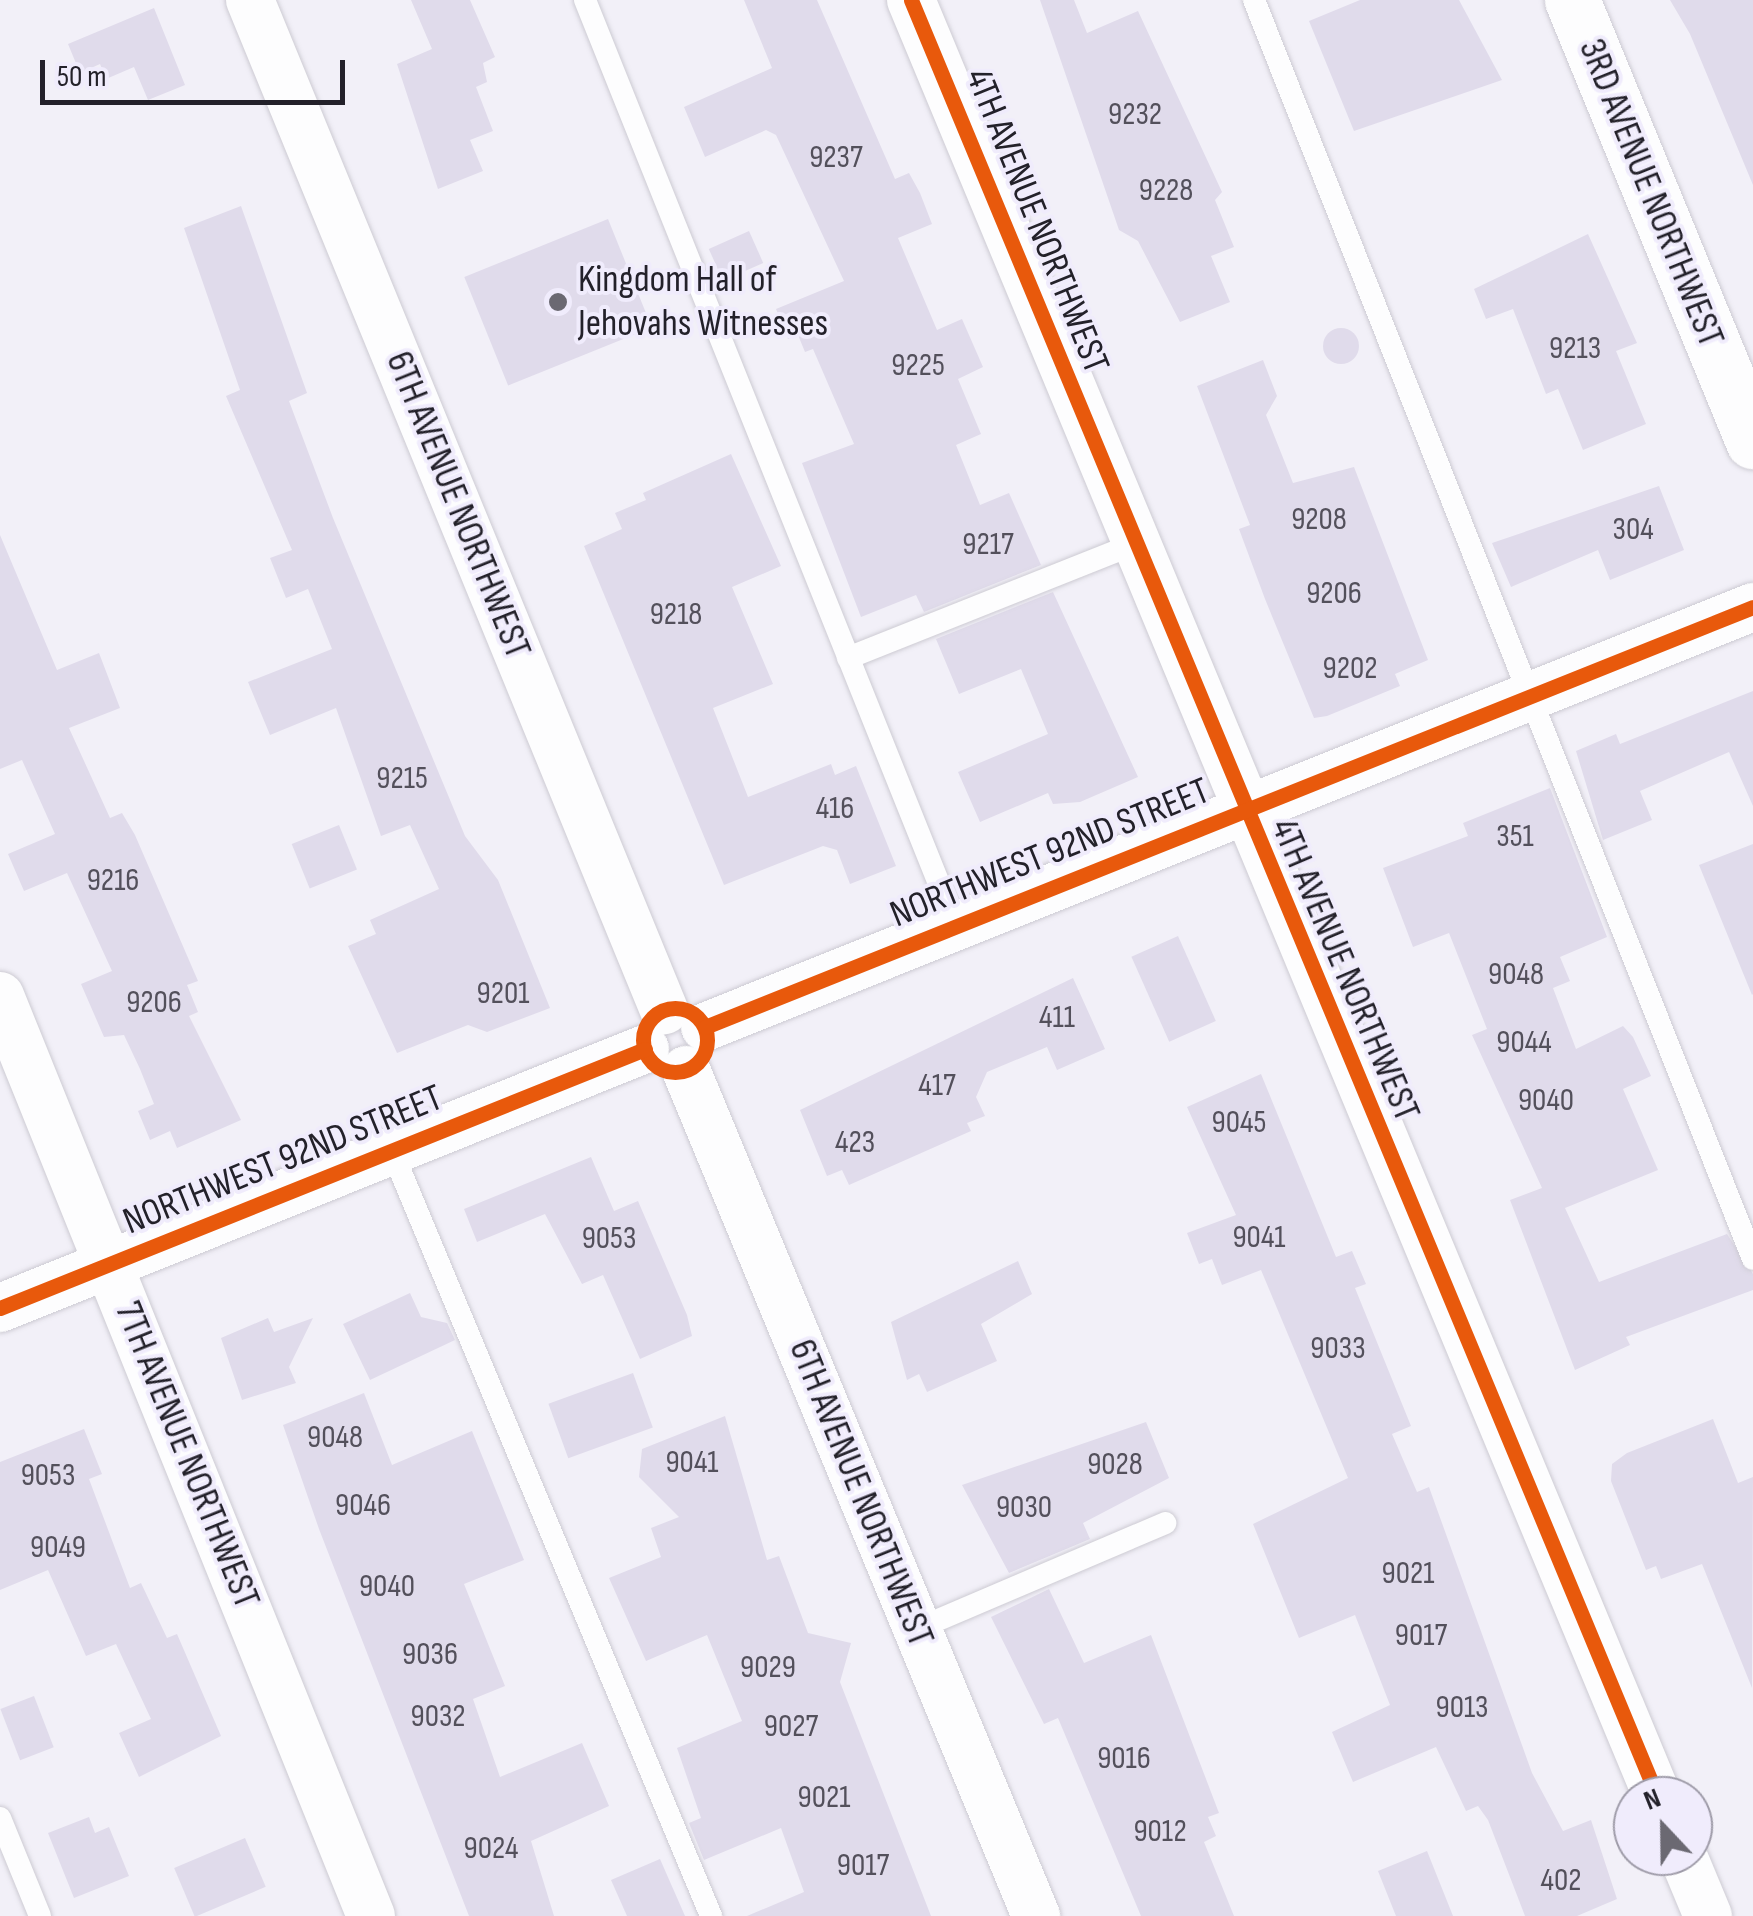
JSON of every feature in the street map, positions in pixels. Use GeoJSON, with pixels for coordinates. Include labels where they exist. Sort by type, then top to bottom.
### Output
{"type":"FeatureCollection","features":[{"type":"Feature","properties":{"kind":"street","name":"6TH AVENUE NORTHWEST"},"geometry":{"type":"LineString","coordinates":[[250,0],[671,1029],[659,1068],[686,1070],[1036,1916]]}},
{"type":"Feature","properties":{"kind":"street","name":"4TH AVENUE NORTHWEST"},"geometry":{"type":"LineString","coordinates":[[911,0],[1243,811],[1649,1776]]}},
{"type":"Feature","properties":{"kind":"street","name":"3RD AVENUE NORTHWEST"},"geometry":{"type":"LineString","coordinates":[[1572,0],[1753,441]]}},
{"type":"Feature","properties":{"kind":"street","name":"NORTHWEST 92ND STREET"},"geometry":{"type":"LineString","coordinates":[[0,1308],[392,1152],[671,1029],[956,926],[1753,606]]}},
{"type":"Feature","properties":{"kind":"street","name":"7TH AVENUE NORTHWEST"},"geometry":{"type":"LineString","coordinates":[[0,996],[371,1916]]}},
{"type":"Feature","properties":{"kind":"street"},"geometry":{"type":"LineString","coordinates":[[1691,1876],[1708,1916]]}},
{"type":"Feature","properties":{"kind":"lane"},"geometry":{"type":"LineString","coordinates":[[585,0],[956,926]]}},
{"type":"Feature","properties":{"kind":"lane"},"geometry":{"type":"LineString","coordinates":[[1254,0],[1753,1260]]}},
{"type":"Feature","properties":{"kind":"lane"},"geometry":{"type":"LineString","coordinates":[[848,658],[1134,544]]}},
{"type":"Feature","properties":{"kind":"lane"},"geometry":{"type":"LineString","coordinates":[[392,1152],[711,1916]]}},
{"type":"Feature","properties":{"kind":"lane"},"geometry":{"type":"LineString","coordinates":[[917,1629],[1165,1523]]}},
{"type":"Feature","properties":{"kind":"lane"},"geometry":{"type":"LineString","coordinates":[[0,1818],[40,1916]]}},
{"type":"Feature","properties":{"kind":"building"},"geometry":{"type":"Polygon","coordinates":[[[411,0],[470,0],[495,57],[483,63],[487,82],[476,87],[493,131],[470,140],[483,171],[438,189],[397,64],[432,49],[411,0]]]}},
{"type":"Feature","properties":{"kind":"building"},"geometry":{"type":"Polygon","coordinates":[[[744,0],[817,0],[895,179],[909,173],[920,193],[932,224],[898,238],[937,330],[962,319],[983,367],[958,379],[981,434],[956,445],[980,505],[1009,493],[1041,565],[924,612],[916,595],[861,617],[802,463],[854,444],[813,349],[805,352],[798,335],[788,339],[776,309],[844,281],[776,135],[766,130],[705,157],[684,107],[772,68],[744,0]]]}},
{"type":"Feature","properties":{"kind":"building"},"geometry":{"type":"Polygon","coordinates":[[[1040,0],[1074,0],[1087,33],[1138,11],[1222,192],[1215,200],[1234,247],[1211,256],[1230,302],[1180,322],[1138,241],[1119,230],[1040,0]]]}},
{"type":"Feature","properties":{"kind":"building"},"geometry":{"type":"Polygon","coordinates":[[[1360,0],[1459,0],[1502,80],[1354,131],[1309,21],[1360,0]]]}},
{"type":"Feature","properties":{"kind":"building"},"geometry":{"type":"Polygon","coordinates":[[[1670,0],[1753,0],[1753,185],[1690,34],[1670,0]]]}},
{"type":"Feature","properties":{"kind":"building"},"geometry":{"type":"Polygon","coordinates":[[[154,8],[185,85],[148,100],[134,67],[106,79],[100,64],[80,73],[68,44],[154,8]]]}},
{"type":"Feature","properties":{"kind":"building"},"geometry":{"type":"Polygon","coordinates":[[[241,206],[307,393],[289,401],[333,518],[465,836],[498,880],[550,1008],[487,1032],[468,1025],[397,1053],[348,946],[376,934],[370,920],[439,889],[410,825],[381,836],[336,708],[270,735],[248,682],[332,649],[308,589],[286,598],[270,558],[292,550],[226,396],[240,390],[184,228],[241,206]]]}},
{"type":"Feature","properties":{"kind":"building","name":"Kingdom Hall of Jehovahs Witnesses"},"geometry":{"type":"Polygon","coordinates":[[[608,219],[652,327],[508,386],[464,277],[608,219]]]}},
{"type":"Feature","properties":{"kind":"building"},"geometry":{"type":"Polygon","coordinates":[[[749,231],[763,263],[723,281],[709,249],[749,231]]]}},
{"type":"Feature","properties":{"kind":"building"},"geometry":{"type":"Polygon","coordinates":[[[1588,234],[1637,343],[1616,351],[1646,424],[1583,450],[1558,389],[1546,394],[1513,309],[1486,319],[1474,289],[1588,234]]]}},
{"type":"Feature","properties":{"kind":"building"},"geometry":{"type":"Polygon","coordinates":[[[1341,328],[1354,333],[1359,346],[1354,359],[1341,364],[1328,359],[1323,346],[1328,333],[1341,328]]]}},
{"type":"Feature","properties":{"kind":"building"},"geometry":{"type":"Polygon","coordinates":[[[1263,360],[1277,396],[1266,415],[1293,483],[1354,467],[1428,660],[1395,674],[1400,686],[1327,716],[1314,718],[1265,599],[1239,529],[1250,525],[1197,386],[1263,360]]]}},
{"type":"Feature","properties":{"kind":"building"},"geometry":{"type":"Polygon","coordinates":[[[731,454],[781,566],[732,587],[773,684],[713,708],[748,797],[831,764],[835,775],[856,766],[896,866],[850,884],[837,850],[823,846],[724,885],[584,546],[622,529],[615,513],[646,500],[643,493],[731,454]]]}},
{"type":"Feature","properties":{"kind":"building"},"geometry":{"type":"Polygon","coordinates":[[[1659,486],[1684,550],[1610,580],[1598,550],[1511,587],[1492,543],[1659,486]]]}},
{"type":"Feature","properties":{"kind":"building"},"geometry":{"type":"Polygon","coordinates":[[[0,535],[57,670],[99,653],[120,708],[69,728],[110,818],[122,813],[135,835],[198,981],[187,985],[198,1012],[189,1016],[241,1120],[177,1148],[170,1131],[150,1140],[138,1111],[154,1104],[140,1069],[124,1035],[104,1037],[81,984],[112,971],[67,873],[24,891],[8,854],[55,834],[22,760],[0,769],[0,535]]]}},
{"type":"Feature","properties":{"kind":"building"},"geometry":{"type":"Polygon","coordinates":[[[1053,592],[1138,777],[1080,802],[1053,804],[1048,793],[980,822],[958,772],[1048,734],[1021,669],[959,694],[936,639],[1053,592]]]}},
{"type":"Feature","properties":{"kind":"building"},"geometry":{"type":"Polygon","coordinates":[[[1753,691],[1753,806],[1729,752],[1640,791],[1652,820],[1603,840],[1576,751],[1616,734],[1620,744],[1753,691]]]}},
{"type":"Feature","properties":{"kind":"building"},"geometry":{"type":"Polygon","coordinates":[[[1550,788],[1607,937],[1560,957],[1570,981],[1553,988],[1576,1049],[1623,1026],[1633,1037],[1651,1076],[1623,1089],[1658,1170],[1565,1208],[1599,1282],[1727,1234],[1753,1274],[1753,1290],[1626,1337],[1630,1345],[1575,1370],[1510,1200],[1542,1188],[1472,1035],[1487,1029],[1449,933],[1413,947],[1383,868],[1468,836],[1463,823],[1550,788]]]}},
{"type":"Feature","properties":{"kind":"building"},"geometry":{"type":"Polygon","coordinates":[[[339,825],[357,870],[310,889],[292,844],[339,825]]]}},
{"type":"Feature","properties":{"kind":"building"},"geometry":{"type":"Polygon","coordinates":[[[1753,844],[1753,994],[1752,995],[1699,865],[1753,844]]]}},
{"type":"Feature","properties":{"kind":"building"},"geometry":{"type":"Polygon","coordinates":[[[1178,936],[1216,1021],[1169,1042],[1131,957],[1178,936]]]}},
{"type":"Feature","properties":{"kind":"building"},"geometry":{"type":"Polygon","coordinates":[[[1073,978],[1105,1049],[1057,1070],[1047,1047],[987,1072],[976,1097],[985,1116],[967,1123],[971,1131],[849,1185],[842,1170],[827,1176],[800,1110],[1073,978]]]}},
{"type":"Feature","properties":{"kind":"building"},"geometry":{"type":"Polygon","coordinates":[[[1261,1074],[1336,1257],[1352,1251],[1366,1284],[1355,1288],[1411,1426],[1392,1434],[1417,1492],[1429,1487],[1532,1773],[1563,1831],[1591,1820],[1617,1899],[1577,1916],[1525,1916],[1488,1820],[1478,1806],[1466,1811],[1436,1747],[1353,1782],[1332,1732],[1390,1705],[1355,1615],[1299,1638],[1253,1524],[1348,1478],[1261,1270],[1222,1285],[1212,1259],[1199,1264],[1187,1233],[1236,1215],[1187,1107],[1261,1074]]]}},
{"type":"Feature","properties":{"kind":"building"},"geometry":{"type":"Polygon","coordinates":[[[591,1157],[614,1211],[638,1201],[687,1315],[692,1336],[640,1359],[603,1275],[582,1284],[545,1214],[477,1242],[464,1209],[591,1157]]]}},
{"type":"Feature","properties":{"kind":"building"},"geometry":{"type":"Polygon","coordinates":[[[1018,1261],[1032,1294],[981,1324],[997,1361],[927,1392],[919,1374],[907,1380],[891,1322],[1018,1261]]]}},
{"type":"Feature","properties":{"kind":"building"},"geometry":{"type":"Polygon","coordinates":[[[410,1293],[421,1317],[447,1323],[455,1340],[370,1380],[343,1324],[410,1293]]]}},
{"type":"Feature","properties":{"kind":"building"},"geometry":{"type":"Polygon","coordinates":[[[268,1318],[274,1332],[313,1318],[289,1367],[296,1383],[242,1400],[221,1338],[268,1318]]]}},
{"type":"Feature","properties":{"kind":"building"},"geometry":{"type":"Polygon","coordinates":[[[633,1373],[653,1428],[568,1458],[548,1404],[633,1373]]]}},
{"type":"Feature","properties":{"kind":"building"},"geometry":{"type":"Polygon","coordinates":[[[364,1393],[392,1465],[472,1431],[524,1560],[464,1584],[505,1686],[473,1699],[500,1777],[582,1743],[609,1806],[531,1841],[554,1916],[469,1916],[319,1529],[283,1425],[364,1393]]]}},
{"type":"Feature","properties":{"kind":"building"},"geometry":{"type":"Polygon","coordinates":[[[725,1416],[767,1560],[779,1556],[808,1633],[851,1643],[840,1682],[931,1916],[747,1916],[804,1892],[781,1828],[704,1860],[689,1823],[701,1818],[677,1748],[742,1721],[707,1635],[646,1661],[609,1578],[661,1557],[651,1528],[679,1517],[639,1477],[642,1449],[725,1416]]]}},
{"type":"Feature","properties":{"kind":"building"},"geometry":{"type":"Polygon","coordinates":[[[1713,1419],[1738,1483],[1753,1477],[1752,1688],[1702,1564],[1661,1579],[1656,1566],[1646,1570],[1611,1481],[1612,1464],[1627,1453],[1713,1419]]]}},
{"type":"Feature","properties":{"kind":"building"},"geometry":{"type":"Polygon","coordinates":[[[1146,1422],[1169,1478],[1083,1523],[1090,1539],[1009,1573],[962,1485],[1146,1422]]]}},
{"type":"Feature","properties":{"kind":"building"},"geometry":{"type":"Polygon","coordinates":[[[84,1429],[102,1474],[89,1479],[130,1588],[141,1583],[167,1638],[177,1634],[221,1736],[139,1777],[119,1733],[151,1719],[116,1644],[86,1656],[48,1570],[0,1590],[0,1462],[84,1429]]]}},
{"type":"Feature","properties":{"kind":"building"},"geometry":{"type":"Polygon","coordinates":[[[1049,1589],[1084,1663],[1151,1635],[1219,1813],[1208,1817],[1216,1836],[1204,1842],[1234,1916],[1141,1916],[1058,1718],[1044,1724],[991,1617],[1049,1589]]]}},
{"type":"Feature","properties":{"kind":"building"},"geometry":{"type":"Polygon","coordinates":[[[34,1696],[54,1747],[20,1760],[0,1709],[34,1696]]]}},
{"type":"Feature","properties":{"kind":"building"},"geometry":{"type":"Polygon","coordinates":[[[89,1817],[95,1833],[109,1827],[129,1876],[74,1898],[48,1833],[89,1817]]]}},
{"type":"Feature","properties":{"kind":"building"},"geometry":{"type":"Polygon","coordinates":[[[245,1838],[266,1887],[194,1916],[174,1868],[245,1838]]]}},
{"type":"Feature","properties":{"kind":"building"},"geometry":{"type":"Polygon","coordinates":[[[1427,1851],[1453,1916],[1396,1916],[1378,1871],[1427,1851]]]}},
{"type":"Feature","properties":{"kind":"building"},"geometry":{"type":"Polygon","coordinates":[[[660,1859],[685,1916],[627,1916],[611,1880],[660,1859]]]}},
{"type":"Feature","properties":{"kind":"cycle path"},"geometry":{"type":"LineString","coordinates":[[911,0],[1649,1776]]}},
{"type":"Feature","properties":{"kind":"cycle path"},"geometry":{"type":"LineString","coordinates":[[705,1027],[1753,607]]}},
{"type":"Feature","properties":{"kind":"cycle path"},"geometry":{"type":"LineString","coordinates":[[675,1008],[698,1017],[707,1040],[698,1063],[675,1072],[652,1063],[643,1040],[652,1017],[675,1008]]}},
{"type":"Feature","properties":{"kind":"cycle path"},"geometry":{"type":"LineString","coordinates":[[0,1308],[645,1049]]}},
{"type":"Feature","properties":{"kind":"place","name":"Kingdom Hall of Jehovahs Witnesses"},"geometry":{"type":"Point","coordinates":[558,302]}}]}
